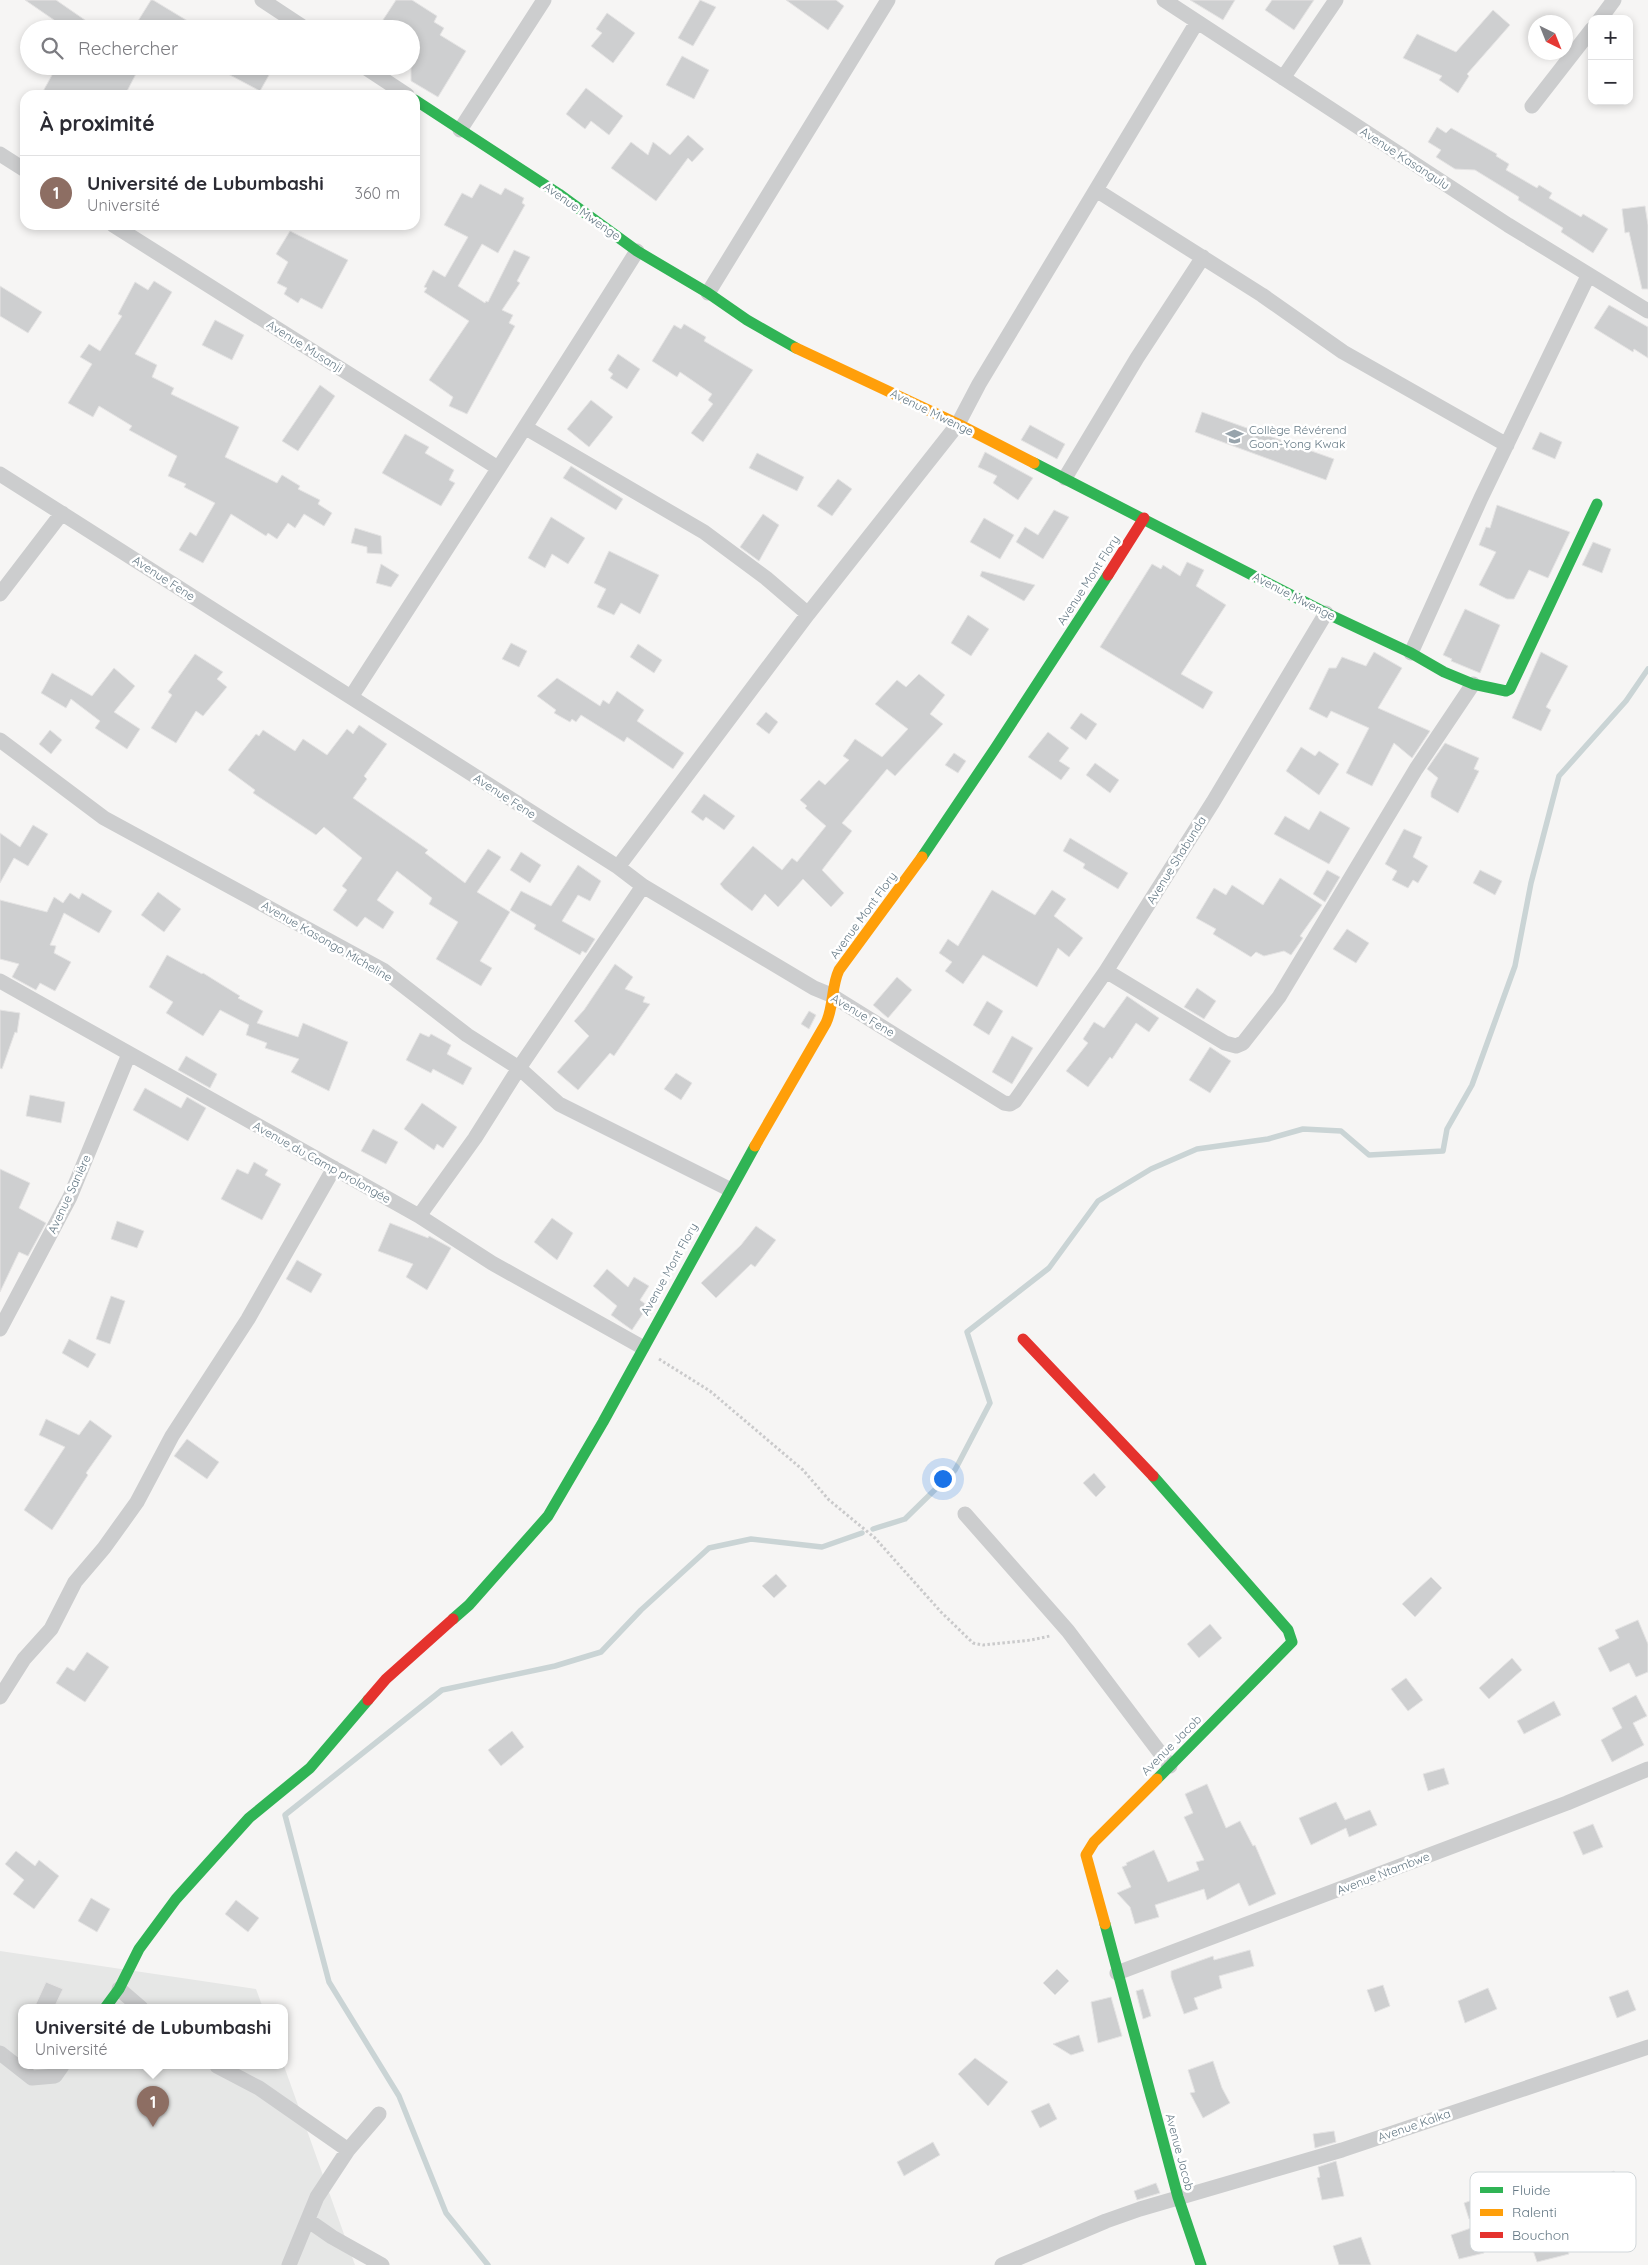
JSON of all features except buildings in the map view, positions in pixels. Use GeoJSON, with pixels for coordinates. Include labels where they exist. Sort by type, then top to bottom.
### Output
{"type":"FeatureCollection","features":[{"type":"Feature","properties":{"kind":"street"},"geometry":{"type":"LineString","coordinates":[[262,0],[292,20]]}},
{"type":"Feature","properties":{"kind":"street"},"geometry":{"type":"LineString","coordinates":[[460,130],[544,0]]}},
{"type":"Feature","properties":{"kind":"street"},"geometry":{"type":"LineString","coordinates":[[708,293],[888,0]]}},
{"type":"Feature","properties":{"kind":"street","name":"Avenue Kasangulu"},"geometry":{"type":"LineString","coordinates":[[1164,0],[1588,276],[1648,311]]}},
{"type":"Feature","properties":{"kind":"street"},"geometry":{"type":"LineString","coordinates":[[1283,78],[1336,0]]}},
{"type":"Feature","properties":{"kind":"street"},"geometry":{"type":"LineString","coordinates":[[1603,15],[1614,0]]}},
{"type":"Feature","properties":{"kind":"street"},"geometry":{"type":"LineString","coordinates":[[618,867],[808,614],[958,424],[979,384],[1197,22]]}},
{"type":"Feature","properties":{"kind":"street"},"geometry":{"type":"LineString","coordinates":[[1532,106],[1588,34]]}},
{"type":"Feature","properties":{"kind":"street"},"geometry":{"type":"LineString","coordinates":[[377,75],[399,90]]}},
{"type":"Feature","properties":{"kind":"street","name":"Avenue Mwenge"},"geometry":{"type":"LineString","coordinates":[[420,103],[559,194],[637,251],[708,293],[747,320],[806,353],[958,424],[1326,613],[1411,652],[1444,672],[1473,684],[1506,691],[1510,689],[1597,504]]}},
{"type":"Feature","properties":{"kind":"street"},"geometry":{"type":"LineString","coordinates":[[0,154],[20,167]]}},
{"type":"Feature","properties":{"kind":"street"},"geometry":{"type":"LineString","coordinates":[[1096,190],[1262,295],[1344,352],[1507,444]]}},
{"type":"Feature","properties":{"kind":"street","name":"Avenue Musanji"},"geometry":{"type":"LineString","coordinates":[[121,230],[498,468]]}},
{"type":"Feature","properties":{"kind":"street"},"geometry":{"type":"LineString","coordinates":[[351,697],[498,468],[526,428],[637,251]]}},
{"type":"Feature","properties":{"kind":"street"},"geometry":{"type":"LineString","coordinates":[[1065,478],[1137,358],[1203,258]]}},
{"type":"Feature","properties":{"kind":"street"},"geometry":{"type":"LineString","coordinates":[[1411,652],[1507,444],[1588,276]]}},
{"type":"Feature","properties":{"kind":"street"},"geometry":{"type":"LineString","coordinates":[[526,428],[704,532],[766,578],[808,614]]}},
{"type":"Feature","properties":{"kind":"street","name":"Avenue Fene"},"geometry":{"type":"LineString","coordinates":[[0,474],[618,867],[642,886],[814,988],[831,995],[1004,1103],[1010,1104],[1015,1101]]}},
{"type":"Feature","properties":{"kind":"street"},"geometry":{"type":"LineString","coordinates":[[0,594],[62,513]]}},
{"type":"Feature","properties":{"kind":"street","name":"Avenue Mont Flory"},"geometry":{"type":"LineString","coordinates":[[108,2004],[120,1989],[139,1949],[176,1900],[229,1839],[259,1809],[310,1768],[386,1679],[469,1605],[548,1516],[603,1422],[729,1189],[828,1019],[832,1006],[833,981],[839,970],[886,908],[998,745],[1144,518]]}},
{"type":"Feature","properties":{"kind":"street","name":"Avenue Shabunda"},"geometry":{"type":"LineString","coordinates":[[1015,1101],[1106,971],[1213,802],[1326,613]]}},
{"type":"Feature","properties":{"kind":"street"},"geometry":{"type":"LineString","coordinates":[[1106,971],[1225,1043],[1236,1046],[1242,1042],[1279,997],[1416,769],[1473,684]]}},
{"type":"Feature","properties":{"kind":"street","name":"Avenue Kasongo Micheline"},"geometry":{"type":"LineString","coordinates":[[0,740],[104,818],[383,970],[467,1035],[519,1068],[551,1098],[567,1109],[729,1189]]}},
{"type":"Feature","properties":{"kind":"street"},"geometry":{"type":"LineString","coordinates":[[420,1216],[475,1138],[519,1068],[642,886]]}},
{"type":"Feature","properties":{"kind":"street","name":"Avenue du Camp prolongée"},"geometry":{"type":"LineString","coordinates":[[0,982],[420,1216],[492,1263],[642,1348]]}},
{"type":"Feature","properties":{"kind":"street","name":"Avenue Sanière"},"geometry":{"type":"LineString","coordinates":[[0,1329],[70,1197],[129,1054]]}},
{"type":"Feature","properties":{"kind":"street"},"geometry":{"type":"LineString","coordinates":[[0,1698],[24,1659],[51,1629],[75,1582],[104,1548],[137,1502],[172,1436],[248,1319],[334,1168]]}},
{"type":"Feature","properties":{"kind":"street","name":"Avenue Jacob"},"geometry":{"type":"LineString","coordinates":[[1023,1339],[1154,1477],[1288,1630],[1291,1636],[1292,1642],[1286,1650],[1094,1842],[1086,1855],[1178,2197],[1201,2265]]}},
{"type":"Feature","properties":{"kind":"street"},"geometry":{"type":"LineString","coordinates":[[966,1514],[1068,1631],[1170,1766]]}},
{"type":"Feature","properties":{"kind":"street","name":"Avenue Ntambwe"},"geometry":{"type":"LineString","coordinates":[[1117,1973],[1567,1803],[1648,1769]]}},
{"type":"Feature","properties":{"kind":"street"},"geometry":{"type":"LineString","coordinates":[[120,1989],[137,2004]]}},
{"type":"Feature","properties":{"kind":"street","name":"Avenue Kalka"},"geometry":{"type":"LineString","coordinates":[[1002,2265],[1106,2221],[1178,2197],[1342,2150],[1648,2047]]}},
{"type":"Feature","properties":{"kind":"street"},"geometry":{"type":"LineString","coordinates":[[0,2053],[18,2067]]}},
{"type":"Feature","properties":{"kind":"street"},"geometry":{"type":"LineString","coordinates":[[20,2069],[32,2078],[55,2076],[60,2069]]}},
{"type":"Feature","properties":{"kind":"street"},"geometry":{"type":"LineString","coordinates":[[223,2069],[258,2088],[348,2150]]}},
{"type":"Feature","properties":{"kind":"street"},"geometry":{"type":"LineString","coordinates":[[289,2265],[309,2221],[317,2197],[348,2150],[379,2114]]}},
{"type":"Feature","properties":{"kind":"street"},"geometry":{"type":"LineString","coordinates":[[309,2221],[382,2265]]}},
{"type":"Feature","properties":{"kind":"path"},"geometry":{"type":"LineString","coordinates":[[642,1348],[710,1392],[803,1470],[829,1500],[875,1538],[941,1612],[973,1643],[983,1645],[1031,1640],[1068,1631]]}},
{"type":"Feature","properties":{"kind":"shaded area"},"geometry":{"type":"Polygon","coordinates":[[[0,1951],[256,1989],[262,2004],[18,2004],[18,2069],[285,2069],[355,2265],[0,2265],[0,1951]]]}},
{"type":"Feature","properties":{"kind":"waterway"},"geometry":{"type":"LineString","coordinates":[[873,1529],[905,1519],[955,1470],[990,1403],[967,1332],[1049,1268],[1098,1201],[1151,1169],[1197,1149],[1268,1139],[1303,1129],[1341,1131],[1369,1155],[1443,1151],[1447,1129],[1472,1085],[1515,966],[1531,883],[1559,776],[1626,701],[1648,669]]}},
{"type":"Feature","properties":{"kind":"waterway"},"geometry":{"type":"LineString","coordinates":[[488,2265],[446,2213],[399,2096],[329,1982],[285,1815],[442,1690],[555,1666],[601,1652],[641,1610],[709,1548],[751,1539],[822,1547],[862,1533]]}},
{"type":"Feature","properties":{"kind":"traffic: fast"},"geometry":{"type":"LineString","coordinates":[[420,103],[559,194],[637,251],[708,293],[747,320],[796,348]]}},
{"type":"Feature","properties":{"kind":"traffic: fast"},"geometry":{"type":"LineString","coordinates":[[1034,463],[1326,613],[1411,653],[1444,672],[1473,684],[1506,691],[1510,689],[1597,504]]}},
{"type":"Feature","properties":{"kind":"traffic: fast"},"geometry":{"type":"LineString","coordinates":[[922,857],[1108,575]]}},
{"type":"Feature","properties":{"kind":"traffic: fast"},"geometry":{"type":"LineString","coordinates":[[453,1619],[469,1605],[548,1516],[603,1422],[755,1146]]}},
{"type":"Feature","properties":{"kind":"traffic: fast"},"geometry":{"type":"LineString","coordinates":[[1153,1476],[1288,1630],[1292,1642],[1157,1779]]}},
{"type":"Feature","properties":{"kind":"traffic: fast"},"geometry":{"type":"LineString","coordinates":[[108,2004],[119,1989],[139,1949],[176,1899],[249,1818],[310,1768],[368,1700]]}},
{"type":"Feature","properties":{"kind":"traffic: fast"},"geometry":{"type":"LineString","coordinates":[[1105,1924],[1178,2197],[1201,2265]]}},
{"type":"Feature","properties":{"kind":"traffic: slow"},"geometry":{"type":"LineString","coordinates":[[796,348],[958,424],[1034,463]]}},
{"type":"Feature","properties":{"kind":"traffic: slow"},"geometry":{"type":"LineString","coordinates":[[755,1146],[829,1017],[836,976],[839,970],[922,857]]}},
{"type":"Feature","properties":{"kind":"traffic: slow"},"geometry":{"type":"LineString","coordinates":[[1105,1924],[1086,1855],[1094,1842],[1157,1779]]}},
{"type":"Feature","properties":{"kind":"traffic: jam"},"geometry":{"type":"LineString","coordinates":[[1108,575],[1144,518]]}},
{"type":"Feature","properties":{"kind":"traffic: jam"},"geometry":{"type":"LineString","coordinates":[[1023,1339],[1153,1476]]}},
{"type":"Feature","properties":{"kind":"traffic: jam"},"geometry":{"type":"LineString","coordinates":[[368,1700],[386,1679],[453,1619]]}},
{"type":"Feature","properties":{"kind":"place","name":"Collège Révérend Goon-Yong Kwak"},"geometry":{"type":"Point","coordinates":[1235,436]}},
{"type":"Feature","properties":{"kind":"place","name":"Université de Lubumbashi"},"geometry":{"type":"Point","coordinates":[153,2127]}}]}
